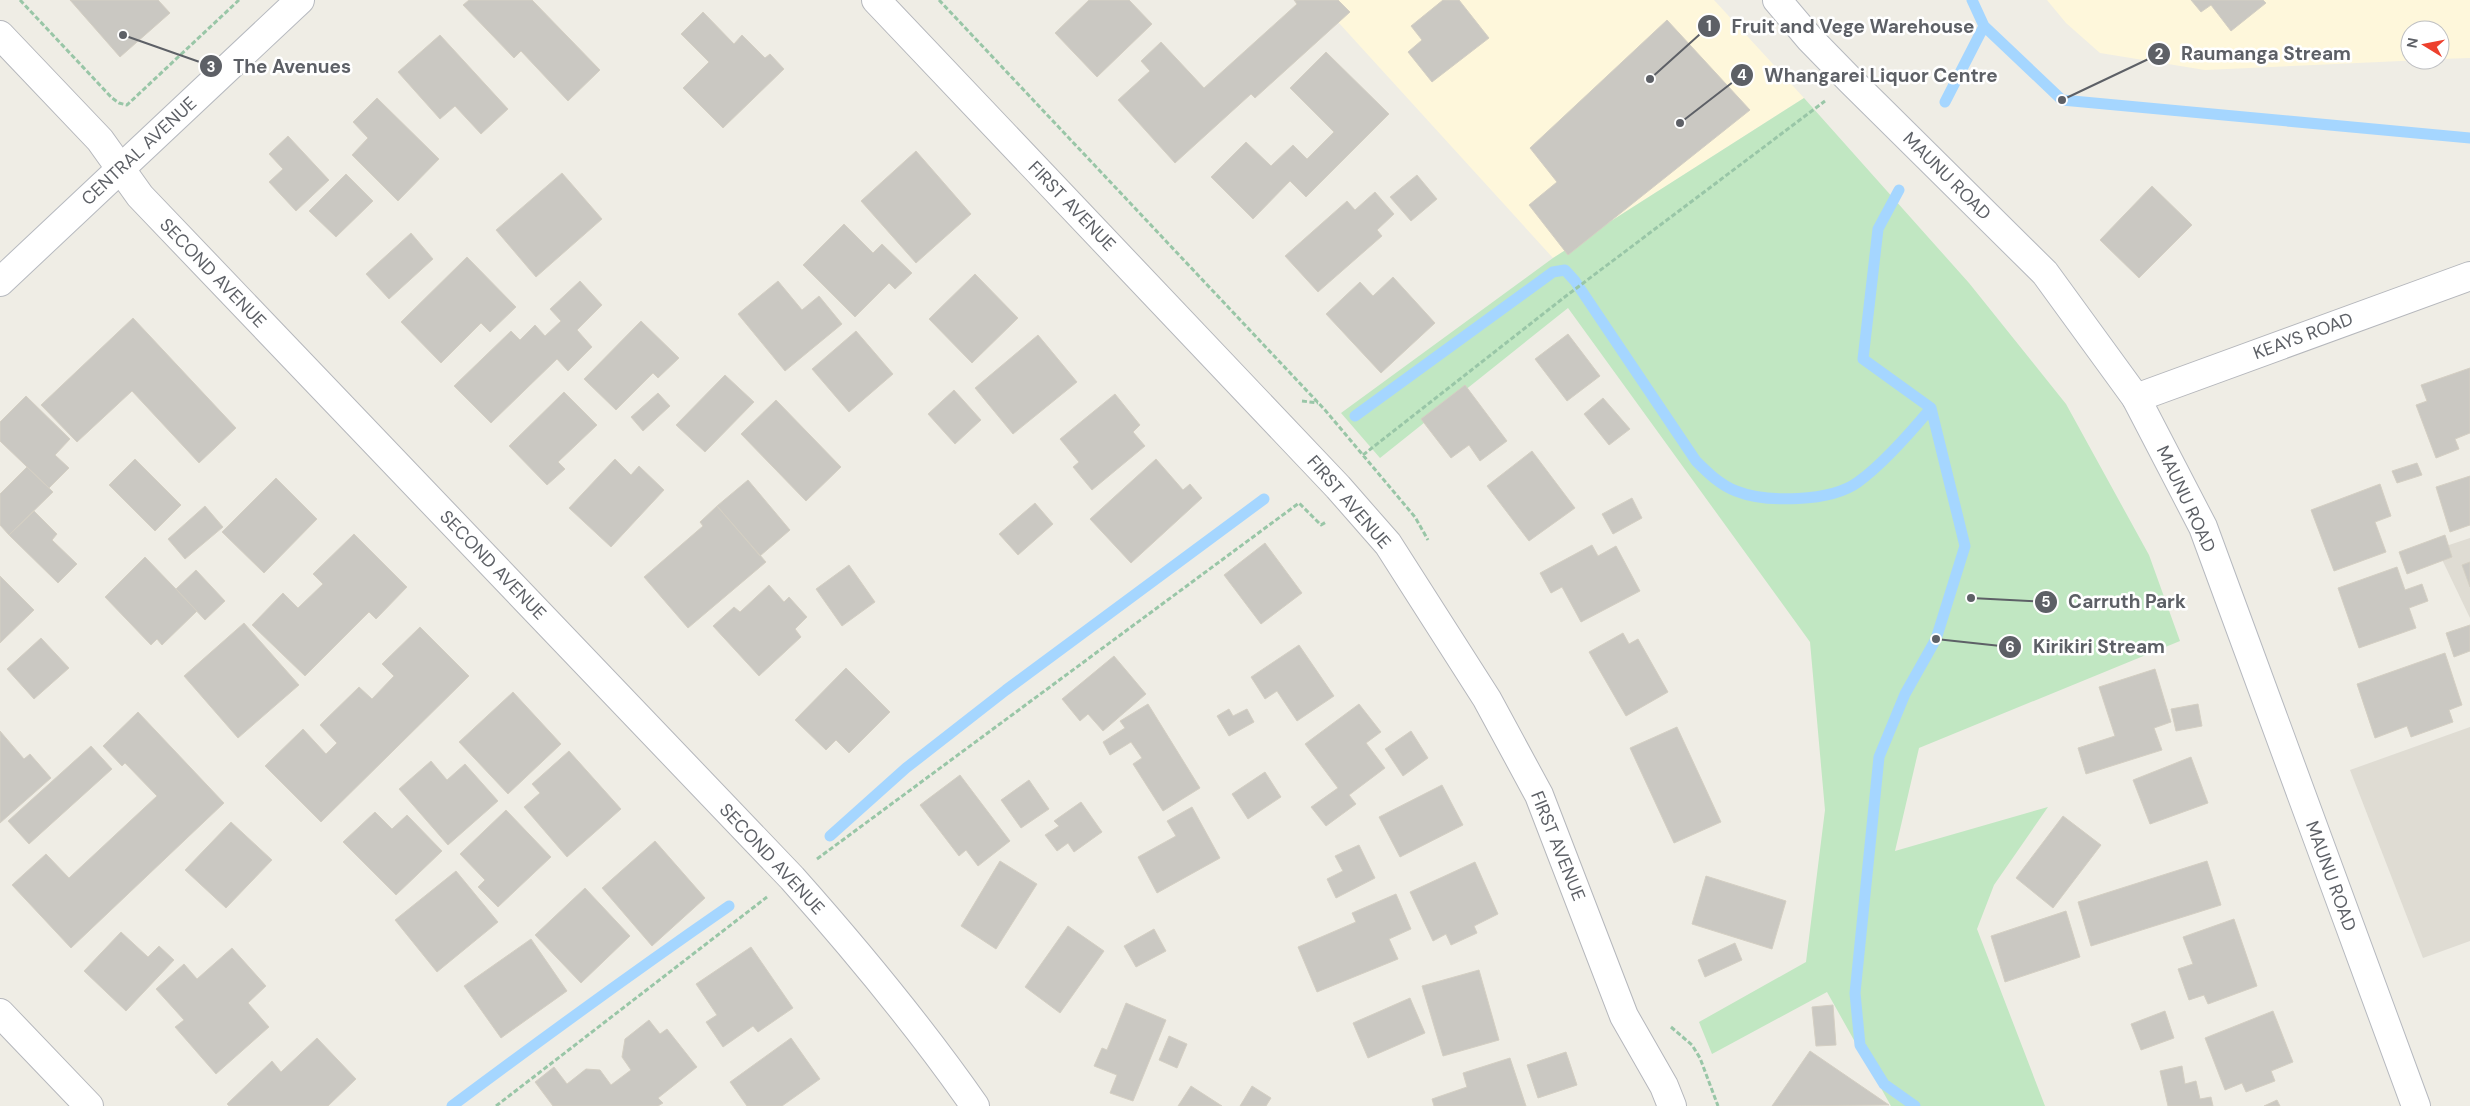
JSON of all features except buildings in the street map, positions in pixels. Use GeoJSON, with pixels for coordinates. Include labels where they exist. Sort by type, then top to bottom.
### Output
{"type":"FeatureCollection","features":[{"type":"Feature","properties":{"kind":"street","name":"CENTRAL AVENUE"},"geometry":{"type":"LineString","coordinates":[[0,282],[300,0]]}},
{"type":"Feature","properties":{"kind":"street","name":"FIRST AVENUE"},"geometry":{"type":"LineString","coordinates":[[876,0],[1325,473],[1388,544],[1487,699],[1539,795],[1624,1016],[1664,1086],[1672,1106]]}},
{"type":"Feature","properties":{"kind":"street","name":"MAUNU ROAD"},"geometry":{"type":"LineString","coordinates":[[1777,0],[1810,39],[1851,82],[2045,274],[2136,398],[2203,526],[2416,1106]]}},
{"type":"Feature","properties":{"kind":"street"},"geometry":{"type":"LineString","coordinates":[[1806,0],[1810,39]]}},
{"type":"Feature","properties":{"kind":"street","name":"SECOND AVENUE"},"geometry":{"type":"LineString","coordinates":[[0,35],[100,140],[140,196],[792,878],[856,950],[950,1070],[975,1106]]}},
{"type":"Feature","properties":{"kind":"street","name":"KEAYS ROAD"},"geometry":{"type":"LineString","coordinates":[[2136,398],[2470,276]]}},
{"type":"Feature","properties":{"kind":"street"},"geometry":{"type":"LineString","coordinates":[[0,1013],[89,1106]]}},
{"type":"Feature","properties":{"kind":"path"},"geometry":{"type":"LineString","coordinates":[[20,0],[112,98],[119,103],[127,105],[239,0]]}},
{"type":"Feature","properties":{"kind":"path"},"geometry":{"type":"LineString","coordinates":[[1363,455],[1566,296],[1851,82]]}},
{"type":"Feature","properties":{"kind":"path"},"geometry":{"type":"LineString","coordinates":[[496,1106],[792,878],[1299,503],[1321,525],[1328,519]]}},
{"type":"Feature","properties":{"kind":"shaded area"},"geometry":{"type":"Polygon","coordinates":[[[1318,0],[1714,0],[1804,98],[1553,258],[1318,0]]]}},
{"type":"Feature","properties":{"kind":"shaded area"},"geometry":{"type":"Polygon","coordinates":[[[2047,0],[2470,0],[2470,58],[2450,59],[2450,20],[2400,20],[2400,61],[2205,70],[2100,53],[2066,23],[2047,0]]]}},
{"type":"Feature","properties":{"kind":"shaded area"},"geometry":{"type":"Polygon","coordinates":[[[2470,538],[2470,618],[2437,549],[2470,538]]]}},
{"type":"Feature","properties":{"kind":"shaded area"},"geometry":{"type":"Polygon","coordinates":[[[2470,727],[2470,941],[2423,958],[2350,770],[2470,727]]]}},
{"type":"Feature","properties":{"kind":"green space"},"geometry":{"type":"Polygon","coordinates":[[[1804,98],[1969,283],[2066,404],[2149,555],[2180,641],[1919,748],[1895,851],[2048,807],[1994,885],[1977,929],[2045,1106],[1891,1106],[1827,992],[1712,1054],[1699,1022],[1806,962],[1825,810],[1810,642],[1568,308],[1380,458],[1341,413],[1553,258],[1804,98]]]}},
{"type":"Feature","properties":{"kind":"waterway"},"geometry":{"type":"LineString","coordinates":[[1972,0],[1984,26],[2062,100],[2470,138]]}},
{"type":"Feature","properties":{"kind":"waterway"},"geometry":{"type":"LineString","coordinates":[[1945,102],[1984,26]]}},
{"type":"Feature","properties":{"kind":"waterway"},"geometry":{"type":"LineString","coordinates":[[1899,190],[1878,229],[1863,359],[1931,408],[1965,546],[1936,639],[1905,694],[1879,757],[1855,993],[1860,1045],[1884,1084],[1915,1106]]}},
{"type":"Feature","properties":{"kind":"waterway"},"geometry":{"type":"LineString","coordinates":[[1355,416],[1553,272],[1565,270],[1575,281],[1696,461],[1719,482],[1736,491],[1749,495],[1781,499],[1815,497],[1846,489],[1858,482],[1887,457],[1931,408]]}},
{"type":"Feature","properties":{"kind":"waterway"},"geometry":{"type":"LineString","coordinates":[[830,836],[906,768],[1006,690],[1264,499]]}},
{"type":"Feature","properties":{"kind":"waterway"},"geometry":{"type":"LineString","coordinates":[[452,1106],[589,1005],[729,906]]}},
{"type":"Feature","properties":{"kind":"place","name":"The Avenues"},"geometry":{"type":"Point","coordinates":[123,35]}},
{"type":"Feature","properties":{"kind":"place","name":"Fruit and Vege Warehouse"},"geometry":{"type":"Point","coordinates":[1650,79]}},
{"type":"Feature","properties":{"kind":"place","name":"Raumanga Stream"},"geometry":{"type":"Point","coordinates":[2062,100]}},
{"type":"Feature","properties":{"kind":"place","name":"Whangarei Liquor Centre"},"geometry":{"type":"Point","coordinates":[1680,123]}},
{"type":"Feature","properties":{"kind":"place","name":"Carruth Park"},"geometry":{"type":"Point","coordinates":[1971,598]}},
{"type":"Feature","properties":{"kind":"place","name":"Kirikiri Stream"},"geometry":{"type":"Point","coordinates":[1936,639]}}]}
